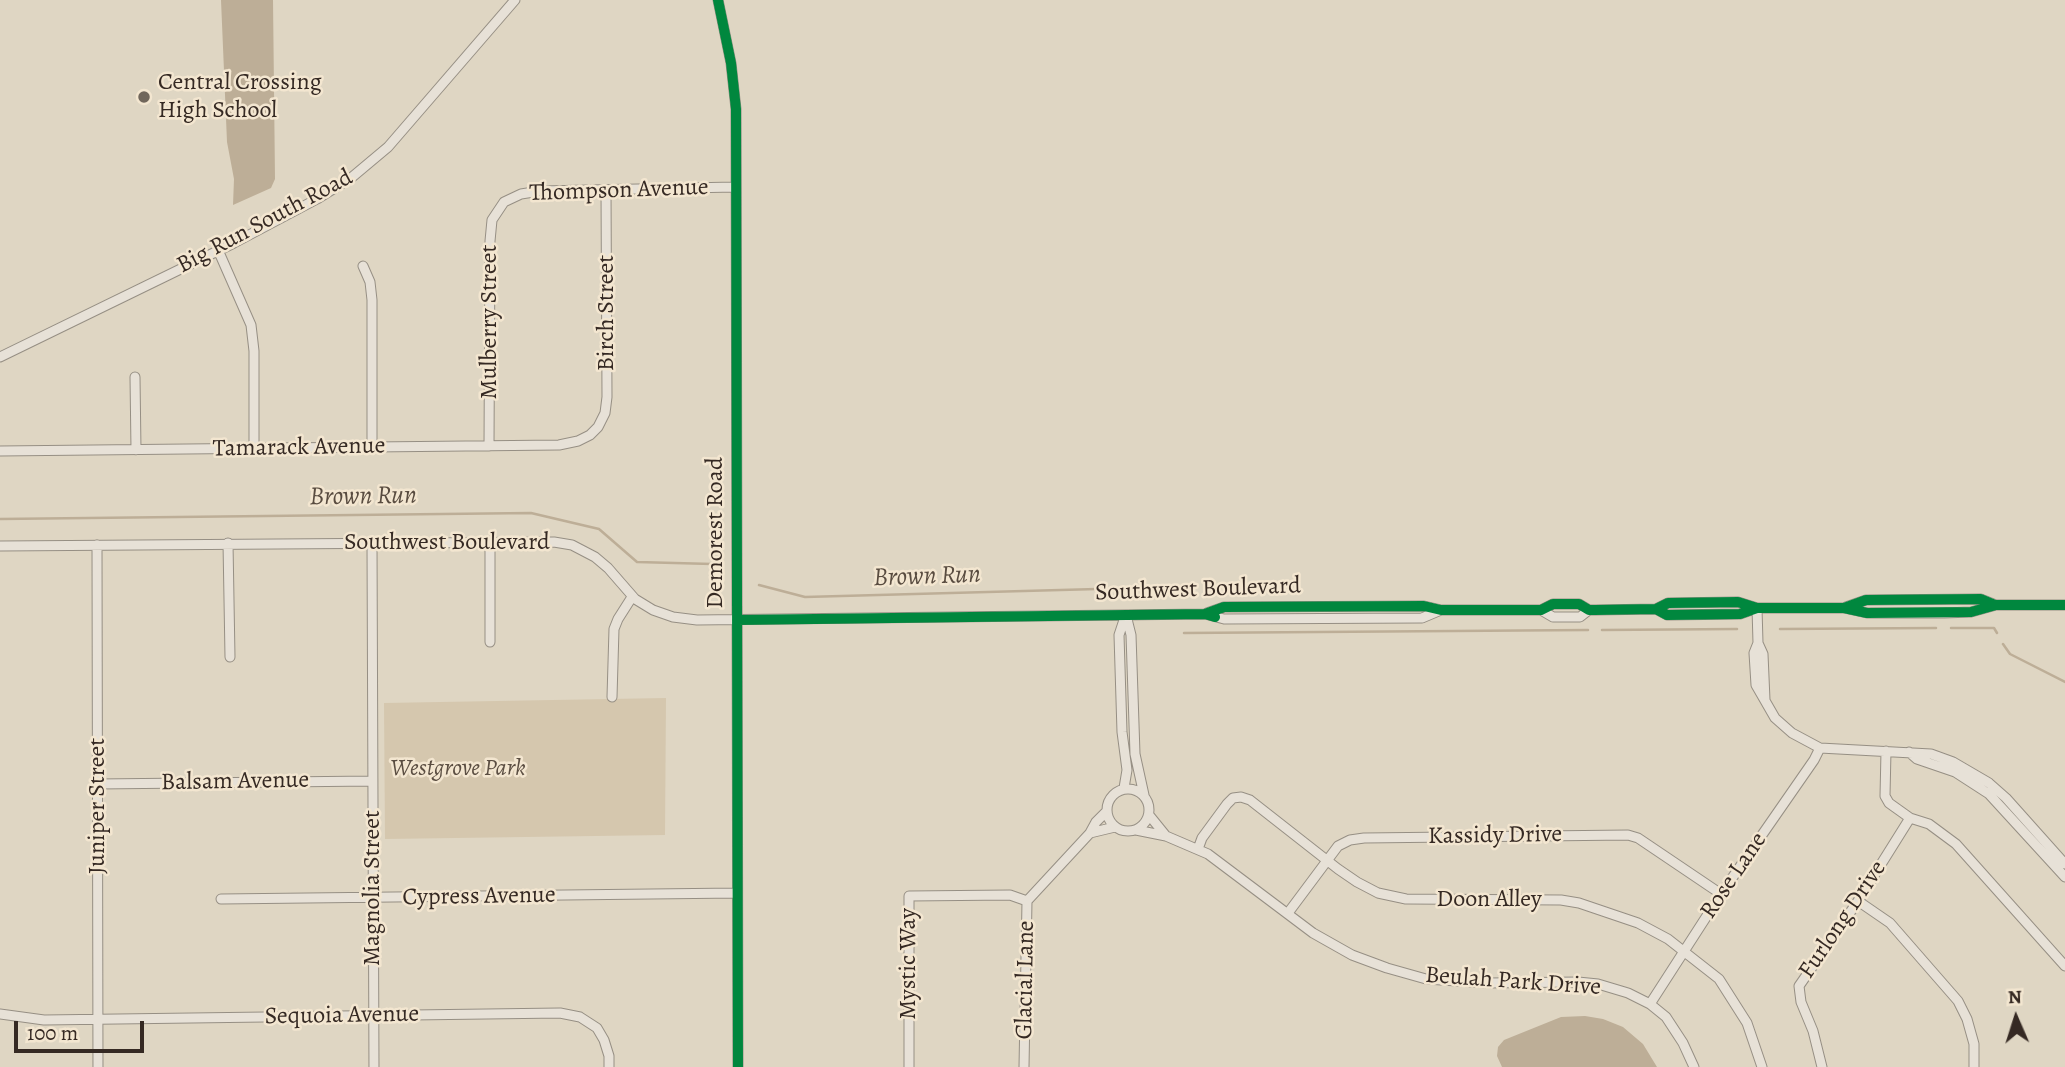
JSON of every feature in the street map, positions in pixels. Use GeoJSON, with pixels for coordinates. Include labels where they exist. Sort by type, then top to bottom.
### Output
{"type":"FeatureCollection","features":[{"type":"Feature","properties":{"kind":"street","name":"Big Run South Road"},"geometry":{"type":"LineString","coordinates":[[0,357],[317,200],[388,147],[514,0]]}},
{"type":"Feature","properties":{"kind":"street","name":"Demorest Road"},"geometry":{"type":"LineString","coordinates":[[718,0],[734,86],[738,1067]]}},
{"type":"Feature","properties":{"kind":"street","name":"Thompson Avenue"},"geometry":{"type":"LineString","coordinates":[[504,202],[521,194],[735,187]]}},
{"type":"Feature","properties":{"kind":"street","name":"Birch Street"},"geometry":{"type":"LineString","coordinates":[[594,432],[603,418],[607,397],[606,190]]}},
{"type":"Feature","properties":{"kind":"street","name":"Mulberry Street"},"geometry":{"type":"LineString","coordinates":[[489,446],[490,241],[492,220],[504,202]]}},
{"type":"Feature","properties":{"kind":"street"},"geometry":{"type":"LineString","coordinates":[[218,250],[245,309],[253,339],[254,449]]}},
{"type":"Feature","properties":{"kind":"street"},"geometry":{"type":"LineString","coordinates":[[363,266],[370,282],[372,300],[372,448]]}},
{"type":"Feature","properties":{"kind":"street"},"geometry":{"type":"LineString","coordinates":[[135,377],[136,450]]}},
{"type":"Feature","properties":{"kind":"street","name":"Tamarack Avenue"},"geometry":{"type":"LineString","coordinates":[[0,451],[559,445],[578,441],[594,432]]}},
{"type":"Feature","properties":{"kind":"street","name":"Southwest Boulevard"},"geometry":{"type":"LineString","coordinates":[[0,546],[538,540],[572,545],[595,557],[632,597],[653,610],[673,617],[697,620],[1205,614],[1224,607],[1424,606],[1441,610],[1541,610],[1553,604],[1579,604],[1589,610],[1656,609],[1668,603],[1738,602],[1757,608],[1844,608],[1867,613],[1944,613],[1971,612],[1996,605],[2065,605]]}},
{"type":"Feature","properties":{"kind":"street"},"geometry":{"type":"LineString","coordinates":[[490,541],[490,642]]}},
{"type":"Feature","properties":{"kind":"street","name":"Magnolia Street"},"geometry":{"type":"LineString","coordinates":[[372,542],[374,1067]]}},
{"type":"Feature","properties":{"kind":"street"},"geometry":{"type":"LineString","coordinates":[[229,543],[230,657]]}},
{"type":"Feature","properties":{"kind":"street","name":"Juniper Street"},"geometry":{"type":"LineString","coordinates":[[97,545],[99,1067]]}},
{"type":"Feature","properties":{"kind":"street"},"geometry":{"type":"LineString","coordinates":[[612,697],[614,629],[632,597]]}},
{"type":"Feature","properties":{"kind":"street"},"geometry":{"type":"LineString","coordinates":[[1757,608],[1765,700],[1775,718],[1792,733],[1819,748],[1931,754],[1953,762],[1989,783],[2020,812],[2065,864]]}},
{"type":"Feature","properties":{"kind":"street"},"geometry":{"type":"LineString","coordinates":[[1124,789],[1127,770],[1122,732],[1119,635],[1125,615]]}},
{"type":"Feature","properties":{"kind":"street"},"geometry":{"type":"LineString","coordinates":[[1125,615],[1131,635],[1135,754],[1144,795],[1148,801],[1149,815],[1142,827],[1136,830],[1122,830],[1110,822],[1107,811],[1112,795],[1132,788],[1144,795]]}},
{"type":"Feature","properties":{"kind":"street","name":"Rose Lane"},"geometry":{"type":"LineString","coordinates":[[1650,1004],[1721,894],[1814,760],[1819,748]]}},
{"type":"Feature","properties":{"kind":"street"},"geometry":{"type":"LineString","coordinates":[[1886,751],[1885,796],[1894,809],[1928,824],[1956,844],[2065,966]]}},
{"type":"Feature","properties":{"kind":"street"},"geometry":{"type":"LineString","coordinates":[[1909,752],[1917,759],[1955,772],[1989,794],[2065,877]]}},
{"type":"Feature","properties":{"kind":"street","name":"Balsam Avenue"},"geometry":{"type":"LineString","coordinates":[[98,784],[372,781]]}},
{"type":"Feature","properties":{"kind":"street","name":"Doon Alley"},"geometry":{"type":"LineString","coordinates":[[1198,849],[1202,838],[1227,804],[1233,798],[1241,797],[1250,800],[1327,861],[1378,893],[1406,899],[1562,900],[1638,923],[1685,951],[1718,979],[1747,1023],[1762,1067]]}},
{"type":"Feature","properties":{"kind":"street","name":"Glacial Lane"},"geometry":{"type":"LineString","coordinates":[[1024,1067],[1027,901],[1090,834],[1096,822],[1107,811]]}},
{"type":"Feature","properties":{"kind":"street","name":"Beulah Park Drive"},"geometry":{"type":"LineString","coordinates":[[1149,815],[1166,836]]}},
{"type":"Feature","properties":{"kind":"street","name":"Furlong Drive"},"geometry":{"type":"LineString","coordinates":[[1822,1067],[1814,1031],[1801,1002],[1799,986],[1858,901],[1910,818]]}},
{"type":"Feature","properties":{"kind":"street"},"geometry":{"type":"LineString","coordinates":[[1090,834],[1115,827]]}},
{"type":"Feature","properties":{"kind":"street","name":"Beulah Park Drive"},"geometry":{"type":"LineString","coordinates":[[1136,830],[1166,836],[1198,849],[1313,933],[1352,955],[1387,968],[1426,979],[1489,983],[1578,982],[1598,984],[1628,993],[1650,1004],[1666,1017],[1694,1067]]}},
{"type":"Feature","properties":{"kind":"street","name":"Kassidy Drive"},"geometry":{"type":"LineString","coordinates":[[1288,913],[1338,846],[1350,840],[1364,838],[1628,835],[1638,838],[1721,894]]}},
{"type":"Feature","properties":{"kind":"street","name":"Cypress Avenue"},"geometry":{"type":"LineString","coordinates":[[221,899],[737,893]]}},
{"type":"Feature","properties":{"kind":"street","name":"Mystic Way"},"geometry":{"type":"LineString","coordinates":[[909,1067],[909,896],[1010,895],[1027,901]]}},
{"type":"Feature","properties":{"kind":"street"},"geometry":{"type":"LineString","coordinates":[[1858,901],[1890,923],[1958,1001],[1971,1034],[1974,1067]]}},
{"type":"Feature","properties":{"kind":"street","name":"Sequoia Avenue"},"geometry":{"type":"LineString","coordinates":[[0,1014],[44,1020],[99,1020],[560,1013],[580,1017],[597,1028],[609,1056],[609,1067]]}},
{"type":"Feature","properties":{"kind":"green space","name":"Westgrove Park"},"geometry":{"type":"Polygon","coordinates":[[[666,698],[665,835],[385,839],[384,703],[666,698]]]}},
{"type":"Feature","properties":{"kind":"shaded area"},"geometry":{"type":"Polygon","coordinates":[[[221,0],[273,0],[275,179],[271,188],[233,205],[234,179],[227,142],[221,0]]]}},
{"type":"Feature","properties":{"kind":"shaded area"},"geometry":{"type":"Polygon","coordinates":[[[1585,1016],[1603,1019],[1623,1027],[1643,1044],[1657,1067],[1502,1067],[1497,1056],[1498,1047],[1504,1040],[1561,1017],[1585,1016]]]}},
{"type":"Feature","properties":{"kind":"waterway","name":"Brown Run"},"geometry":{"type":"LineString","coordinates":[[0,519],[531,513],[599,529],[637,562],[712,564]]}},
{"type":"Feature","properties":{"kind":"waterway","name":"Brown Run"},"geometry":{"type":"LineString","coordinates":[[759,585],[805,597],[1097,589]]}},
{"type":"Feature","properties":{"kind":"waterway","name":"Brown Run"},"geometry":{"type":"LineString","coordinates":[[1780,629],[1936,628]]}},
{"type":"Feature","properties":{"kind":"waterway","name":"Brown Run"},"geometry":{"type":"LineString","coordinates":[[1951,628],[1994,628],[1997,633]]}},
{"type":"Feature","properties":{"kind":"waterway","name":"Brown Run"},"geometry":{"type":"LineString","coordinates":[[1602,630],[1737,629]]}},
{"type":"Feature","properties":{"kind":"waterway","name":"Brown Run"},"geometry":{"type":"LineString","coordinates":[[1184,633],[1588,630]]}},
{"type":"Feature","properties":{"kind":"waterway","name":"Brown Run"},"geometry":{"type":"LineString","coordinates":[[2003,644],[2010,654],[2065,682]]}},
{"type":"Feature","properties":{"kind":"cycle path"},"geometry":{"type":"LineString","coordinates":[[718,0],[731,63],[736,109],[738,1067]]}},
{"type":"Feature","properties":{"kind":"cycle path"},"geometry":{"type":"LineString","coordinates":[[1844,608],[1866,600],[1981,599],[1993,604]]}},
{"type":"Feature","properties":{"kind":"cycle path"},"geometry":{"type":"LineString","coordinates":[[1205,614],[1224,607],[1424,606],[1441,610],[1541,610],[1553,604],[1579,604],[1589,610],[1595,610],[1656,609],[1668,603],[1738,602],[1757,608],[1844,608],[1867,613],[1971,612],[1996,605],[2065,605]]}},
{"type":"Feature","properties":{"kind":"cycle path"},"geometry":{"type":"LineString","coordinates":[[1656,609],[1667,615],[1740,614],[1757,608]]}},
{"type":"Feature","properties":{"kind":"cycle path"},"geometry":{"type":"LineString","coordinates":[[737,620],[1205,614],[1215,617]]}},
{"type":"Feature","properties":{"kind":"place","name":"Central Crossing High School"},"geometry":{"type":"Point","coordinates":[144,97]}}]}
